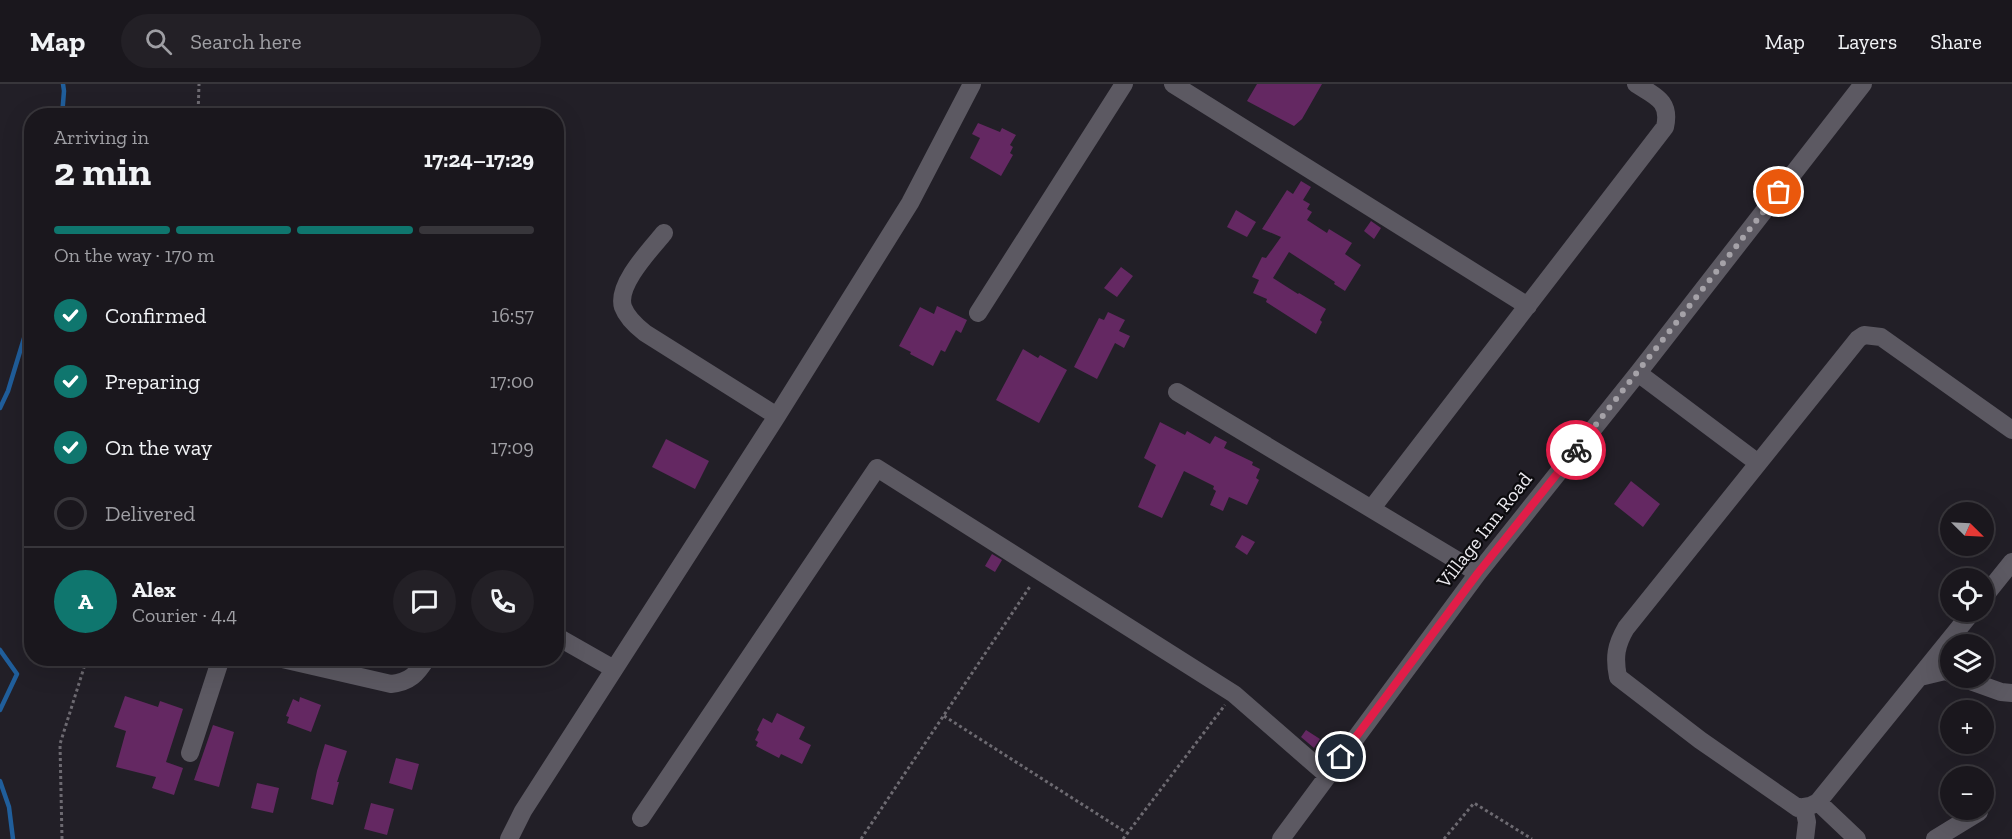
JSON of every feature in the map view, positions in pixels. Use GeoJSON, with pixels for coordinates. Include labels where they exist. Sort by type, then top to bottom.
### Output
{"type":"FeatureCollection","features":[{"type":"Feature","properties":{"kind":"street"},"geometry":{"type":"LineString","coordinates":[[509,839],[523,811],[777,416],[910,203],[972,84]]}},
{"type":"Feature","properties":{"kind":"street"},"geometry":{"type":"LineString","coordinates":[[978,313],[1124,84]]}},
{"type":"Feature","properties":{"kind":"street"},"geometry":{"type":"LineString","coordinates":[[1173,84],[1528,306]]}},
{"type":"Feature","properties":{"kind":"street"},"geometry":{"type":"LineString","coordinates":[[1372,508],[1665,127],[1666,108],[1660,100],[1636,84]]}},
{"type":"Feature","properties":{"kind":"street","name":"Village Inn Road"},"geometry":{"type":"LineString","coordinates":[[1281,839],[1478,573],[1638,373],[1863,84]]}},
{"type":"Feature","properties":{"kind":"street"},"geometry":{"type":"LineString","coordinates":[[664,233],[638,266],[622,292],[623,306],[628,315],[645,333],[777,416]]}},
{"type":"Feature","properties":{"kind":"street"},"geometry":{"type":"LineString","coordinates":[[1857,839],[1811,805],[1798,808],[1700,740],[1618,676],[1616,652],[1619,640],[1626,628],[1857,339],[1864,335],[1881,337],[2012,430]]}},
{"type":"Feature","properties":{"kind":"street"},"geometry":{"type":"LineString","coordinates":[[1638,373],[1758,463]]}},
{"type":"Feature","properties":{"kind":"street"},"geometry":{"type":"LineString","coordinates":[[1177,392],[1478,573]]}},
{"type":"Feature","properties":{"kind":"street"},"geometry":{"type":"LineString","coordinates":[[641,818],[877,468],[1234,694],[1327,775]]}},
{"type":"Feature","properties":{"kind":"street"},"geometry":{"type":"LineString","coordinates":[[1994,584],[2012,562]]}},
{"type":"Feature","properties":{"kind":"street"},"geometry":{"type":"LineString","coordinates":[[1805,839],[1811,805],[1964,622]]}},
{"type":"Feature","properties":{"kind":"street"},"geometry":{"type":"LineString","coordinates":[[564,641],[614,669]]}},
{"type":"Feature","properties":{"kind":"street"},"geometry":{"type":"LineString","coordinates":[[190,753],[218,666]]}},
{"type":"Feature","properties":{"kind":"street"},"geometry":{"type":"LineString","coordinates":[[313,666],[391,684],[404,683],[412,678],[421,666]]}},
{"type":"Feature","properties":{"kind":"street"},"geometry":{"type":"LineString","coordinates":[[1920,677],[1940,673]]}},
{"type":"Feature","properties":{"kind":"street"},"geometry":{"type":"LineString","coordinates":[[1990,688],[2012,693]]}},
{"type":"Feature","properties":{"kind":"street"},"geometry":{"type":"LineString","coordinates":[[1935,839],[1966,820]]}},
{"type":"Feature","properties":{"kind":"path"},"geometry":{"type":"LineString","coordinates":[[198,108],[199,84]]}},
{"type":"Feature","properties":{"kind":"path"},"geometry":{"type":"LineString","coordinates":[[861,839],[1041,572]]}},
{"type":"Feature","properties":{"kind":"path"},"geometry":{"type":"LineString","coordinates":[[62,839],[60,744],[84,666]]}},
{"type":"Feature","properties":{"kind":"path"},"geometry":{"type":"LineString","coordinates":[[1123,839],[1234,694]]}},
{"type":"Feature","properties":{"kind":"path"},"geometry":{"type":"LineString","coordinates":[[944,716],[1127,833]]}},
{"type":"Feature","properties":{"kind":"path"},"geometry":{"type":"LineString","coordinates":[[1444,839],[1474,803],[1532,839]]}},
{"type":"Feature","properties":{"kind":"building"},"geometry":{"type":"Polygon","coordinates":[[[1257,84],[1322,84],[1302,119],[1294,126],[1247,101],[1257,84]]]}},
{"type":"Feature","properties":{"kind":"building"},"geometry":{"type":"Polygon","coordinates":[[[978,123],[1000,132],[1002,128],[1016,135],[1010,145],[1013,147],[1010,153],[1013,155],[1001,176],[970,158],[980,138],[972,134],[978,123]]]}},
{"type":"Feature","properties":{"kind":"building"},"geometry":{"type":"Polygon","coordinates":[[[1301,181],[1311,187],[1303,200],[1310,204],[1307,209],[1312,212],[1307,220],[1327,233],[1329,229],[1352,243],[1345,254],[1361,265],[1345,291],[1289,252],[1273,278],[1326,309],[1316,334],[1266,302],[1267,299],[1253,293],[1259,280],[1252,277],[1262,257],[1266,258],[1281,237],[1262,229],[1287,190],[1293,194],[1301,181]]]}},
{"type":"Feature","properties":{"kind":"building"},"geometry":{"type":"Polygon","coordinates":[[[1236,210],[1256,222],[1247,237],[1227,227],[1236,210]]]}},
{"type":"Feature","properties":{"kind":"building"},"geometry":{"type":"Polygon","coordinates":[[[1371,221],[1381,228],[1374,239],[1364,231],[1371,221]]]}},
{"type":"Feature","properties":{"kind":"building"},"geometry":{"type":"Polygon","coordinates":[[[1121,267],[1133,276],[1117,297],[1104,288],[1121,267]]]}},
{"type":"Feature","properties":{"kind":"building"},"geometry":{"type":"Polygon","coordinates":[[[937,306],[967,320],[961,333],[956,330],[945,352],[941,350],[933,366],[899,346],[920,307],[934,314],[937,306]]]}},
{"type":"Feature","properties":{"kind":"building"},"geometry":{"type":"Polygon","coordinates":[[[1108,312],[1125,320],[1119,331],[1130,336],[1124,348],[1115,343],[1097,379],[1074,367],[1099,318],[1104,320],[1108,312]]]}},
{"type":"Feature","properties":{"kind":"building"},"geometry":{"type":"Polygon","coordinates":[[[1023,349],[1038,358],[1040,355],[1067,370],[1039,423],[996,400],[1023,349]]]}},
{"type":"Feature","properties":{"kind":"building"},"geometry":{"type":"Polygon","coordinates":[[[1160,422],[1185,435],[1187,431],[1210,444],[1215,436],[1227,442],[1224,448],[1253,462],[1252,465],[1260,469],[1256,478],[1259,480],[1247,505],[1229,497],[1223,511],[1210,505],[1216,491],[1213,489],[1214,486],[1184,471],[1162,518],[1138,507],[1156,465],[1144,458],[1160,422]]]}},
{"type":"Feature","properties":{"kind":"building"},"geometry":{"type":"Polygon","coordinates":[[[666,439],[709,461],[695,489],[652,467],[666,439]]]}},
{"type":"Feature","properties":{"kind":"building"},"geometry":{"type":"Polygon","coordinates":[[[1631,481],[1660,504],[1643,527],[1614,504],[1631,481]]]}},
{"type":"Feature","properties":{"kind":"building"},"geometry":{"type":"Polygon","coordinates":[[[1242,535],[1255,542],[1247,555],[1235,547],[1242,535]]]}},
{"type":"Feature","properties":{"kind":"building"},"geometry":{"type":"Polygon","coordinates":[[[992,554],[1002,560],[995,572],[985,566],[992,554]]]}},
{"type":"Feature","properties":{"kind":"building"},"geometry":{"type":"Polygon","coordinates":[[[125,696],[158,707],[160,701],[183,709],[166,762],[183,768],[174,795],[152,788],[156,777],[116,767],[126,731],[114,727],[125,696]]]}},
{"type":"Feature","properties":{"kind":"building"},"geometry":{"type":"Polygon","coordinates":[[[300,697],[321,705],[311,732],[287,723],[289,717],[286,716],[293,699],[299,702],[300,697]]]}},
{"type":"Feature","properties":{"kind":"building"},"geometry":{"type":"Polygon","coordinates":[[[777,713],[805,727],[799,739],[811,745],[802,764],[781,754],[779,758],[756,746],[758,742],[755,740],[759,732],[757,730],[763,718],[772,723],[777,713]]]}},
{"type":"Feature","properties":{"kind":"building"},"geometry":{"type":"Polygon","coordinates":[[[213,725],[234,732],[219,787],[194,780],[213,725]]]}},
{"type":"Feature","properties":{"kind":"building"},"geometry":{"type":"Polygon","coordinates":[[[1306,730],[1320,739],[1314,748],[1301,737],[1306,730]]]}},
{"type":"Feature","properties":{"kind":"building"},"geometry":{"type":"Polygon","coordinates":[[[325,744],[347,751],[337,782],[339,782],[333,805],[311,799],[325,744]]]}},
{"type":"Feature","properties":{"kind":"building"},"geometry":{"type":"Polygon","coordinates":[[[396,758],[419,764],[412,790],[389,783],[396,758]]]}},
{"type":"Feature","properties":{"kind":"building"},"geometry":{"type":"Polygon","coordinates":[[[257,783],[279,788],[273,813],[251,808],[257,783]]]}},
{"type":"Feature","properties":{"kind":"building"},"geometry":{"type":"Polygon","coordinates":[[[371,803],[394,809],[387,835],[364,829],[371,803]]]}},
{"type":"Feature","properties":{"kind":"waterway"},"geometry":{"type":"LineString","coordinates":[[63,84],[63,108]]}},
{"type":"Feature","properties":{"kind":"waterway"},"geometry":{"type":"LineString","coordinates":[[0,408],[8,391],[24,338]]}},
{"type":"Feature","properties":{"kind":"waterway"},"geometry":{"type":"LineString","coordinates":[[0,650],[17,674],[0,710]]}},
{"type":"Feature","properties":{"kind":"waterway"},"geometry":{"type":"LineString","coordinates":[[0,781],[9,807],[13,839]]}},
{"type":"Feature","properties":{"kind":"way so far"},"geometry":{"type":"LineString","coordinates":[[1576,450],[1779,192]]}},
{"type":"Feature","properties":{"kind":"route"},"geometry":{"type":"LineString","coordinates":[[1341,757],[1478,573],[1576,450]]}}]}
